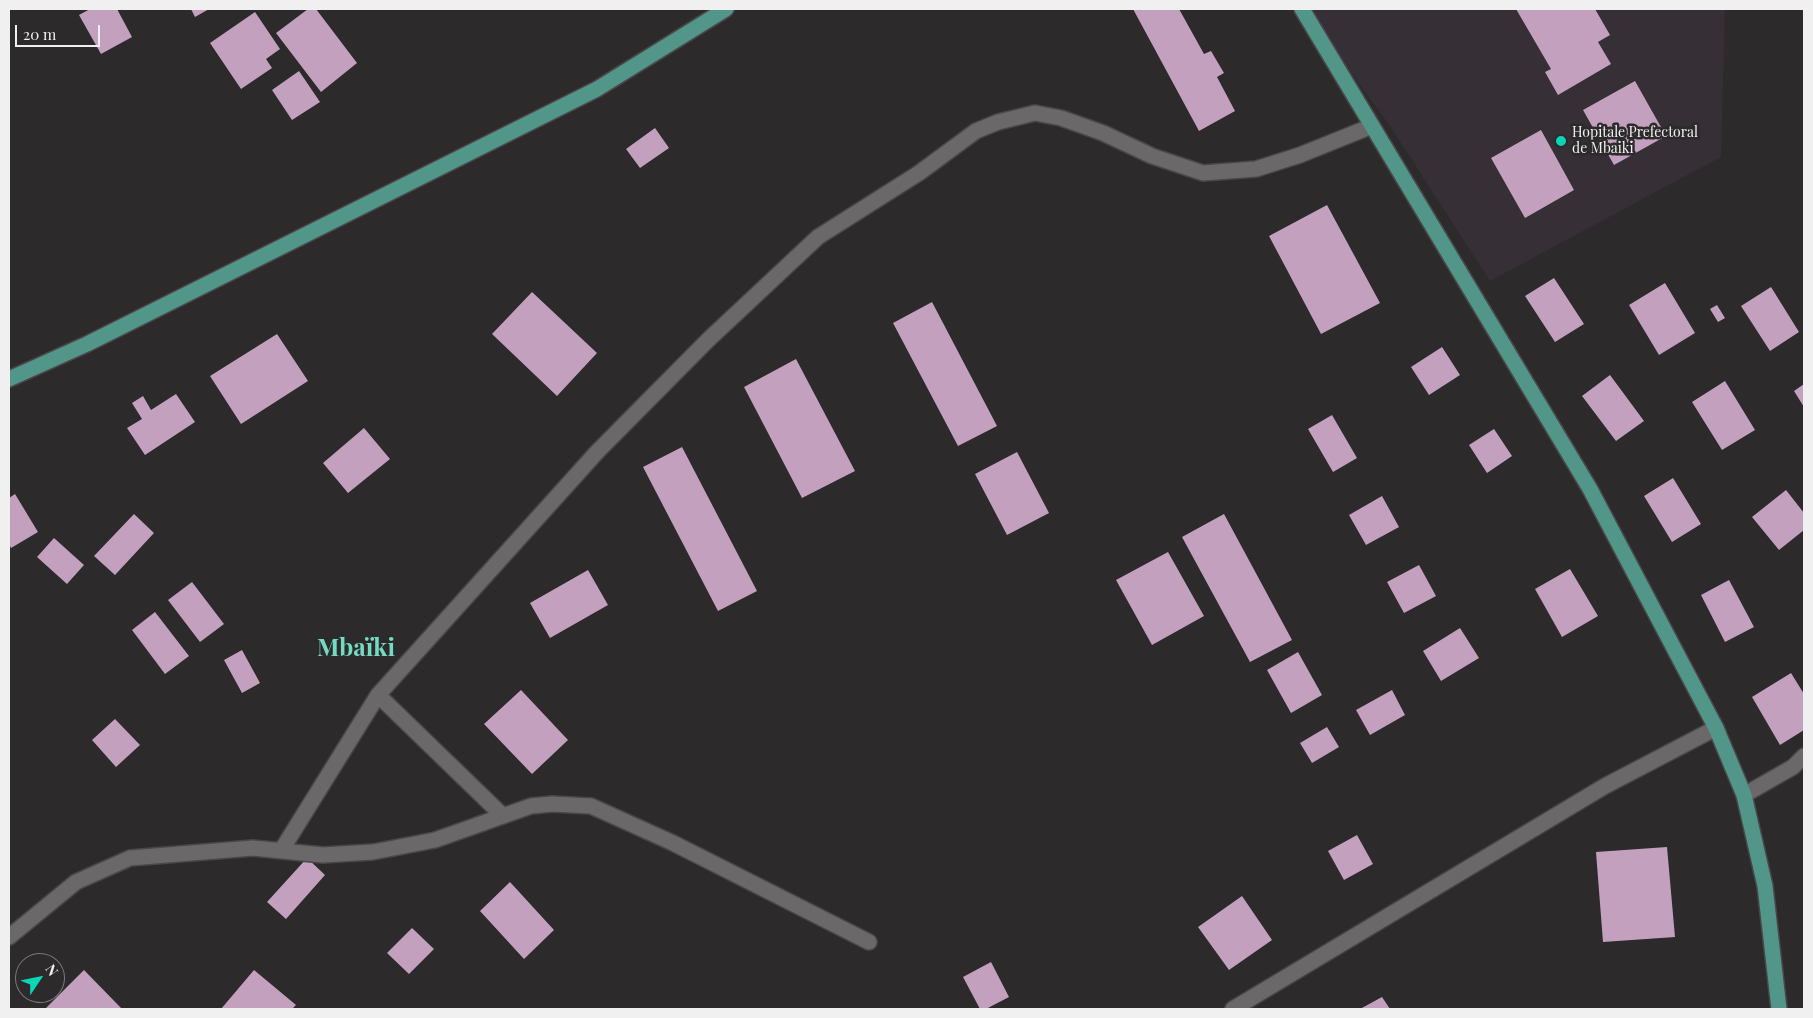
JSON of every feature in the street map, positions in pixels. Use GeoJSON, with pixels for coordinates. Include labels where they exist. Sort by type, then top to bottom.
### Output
{"type":"FeatureCollection","features":[{"type":"Feature","properties":{"kind":"main road"},"geometry":{"type":"LineString","coordinates":[[9,380],[105,335],[597,89],[726,9]]}},
{"type":"Feature","properties":{"kind":"main road"},"geometry":{"type":"LineString","coordinates":[[1302,9],[1590,489],[1716,728],[1744,795],[1766,886],[1778,1009]]}},
{"type":"Feature","properties":{"kind":"street"},"geometry":{"type":"LineString","coordinates":[[281,851],[378,695],[597,452],[777,274],[818,237],[920,173],[976,132],[998,122],[1035,113],[1061,118],[1103,133],[1152,156],[1203,173],[1256,168],[1300,155],[1372,126]]}},
{"type":"Feature","properties":{"kind":"street"},"geometry":{"type":"LineString","coordinates":[[378,695],[503,816]]}},
{"type":"Feature","properties":{"kind":"street"},"geometry":{"type":"LineString","coordinates":[[1233,1009],[1605,786],[1716,728]]}},
{"type":"Feature","properties":{"kind":"street"},"geometry":{"type":"LineString","coordinates":[[1744,795],[1799,766],[1804,756]]}},
{"type":"Feature","properties":{"kind":"street"},"geometry":{"type":"LineString","coordinates":[[9,937],[76,882],[130,858],[253,848],[323,855],[373,852],[436,840],[531,806],[552,804],[591,806],[673,843],[869,942]]}},
{"type":"Feature","properties":{"kind":"shaded area","name":"Hopitale Prefectoral de Mbaiki"},"geometry":{"type":"Polygon","coordinates":[[[1305,9],[1725,9],[1721,157],[1490,281],[1390,126],[1305,9]]]}},
{"type":"Feature","properties":{"kind":"building"},"geometry":{"type":"Polygon","coordinates":[[[90,9],[117,9],[132,37],[101,54],[79,15],[90,9]]]}},
{"type":"Feature","properties":{"kind":"building"},"geometry":{"type":"Polygon","coordinates":[[[191,9],[209,9],[195,17],[191,9]]]}},
{"type":"Feature","properties":{"kind":"building"},"geometry":{"type":"Polygon","coordinates":[[[308,9],[316,9],[357,63],[321,92],[276,33],[308,9]]]}},
{"type":"Feature","properties":{"kind":"building"},"geometry":{"type":"Polygon","coordinates":[[[1133,9],[1179,9],[1204,54],[1211,51],[1224,73],[1217,77],[1235,111],[1199,131],[1133,9]]]}},
{"type":"Feature","properties":{"kind":"building"},"geometry":{"type":"Polygon","coordinates":[[[1516,9],[1595,9],[1610,35],[1598,42],[1611,64],[1558,95],[1545,72],[1551,69],[1516,9]]]}},
{"type":"Feature","properties":{"kind":"building"},"geometry":{"type":"Polygon","coordinates":[[[255,12],[280,49],[266,59],[272,68],[241,89],[210,43],[255,12]]]}},
{"type":"Feature","properties":{"kind":"building"},"geometry":{"type":"Polygon","coordinates":[[[299,71],[320,102],[292,120],[272,90],[299,71]]]}},
{"type":"Feature","properties":{"kind":"building"},"geometry":{"type":"Polygon","coordinates":[[[1635,81],[1666,136],[1614,165],[1583,110],[1635,81]]]}},
{"type":"Feature","properties":{"kind":"building"},"geometry":{"type":"Polygon","coordinates":[[[655,128],[669,148],[640,168],[626,149],[655,128]]]}},
{"type":"Feature","properties":{"kind":"building"},"geometry":{"type":"Polygon","coordinates":[[[1541,130],[1574,190],[1525,218],[1491,158],[1541,130]]]}},
{"type":"Feature","properties":{"kind":"building"},"geometry":{"type":"Polygon","coordinates":[[[1327,205],[1380,303],[1321,334],[1269,236],[1327,205]]]}},
{"type":"Feature","properties":{"kind":"building"},"geometry":{"type":"Polygon","coordinates":[[[1554,278],[1584,324],[1555,342],[1525,296],[1554,278]]]}},
{"type":"Feature","properties":{"kind":"building"},"geometry":{"type":"Polygon","coordinates":[[[1665,283],[1695,333],[1659,355],[1629,305],[1665,283]]]}},
{"type":"Feature","properties":{"kind":"building"},"geometry":{"type":"Polygon","coordinates":[[[1771,287],[1799,332],[1770,351],[1741,306],[1771,287]]]}},
{"type":"Feature","properties":{"kind":"building"},"geometry":{"type":"Polygon","coordinates":[[[532,292],[597,353],[557,396],[492,334],[532,292]]]}},
{"type":"Feature","properties":{"kind":"building"},"geometry":{"type":"Polygon","coordinates":[[[932,302],[997,426],[958,446],[893,323],[932,302]]]}},
{"type":"Feature","properties":{"kind":"building"},"geometry":{"type":"Polygon","coordinates":[[[1717,305],[1725,318],[1718,322],[1710,309],[1717,305]]]}},
{"type":"Feature","properties":{"kind":"building"},"geometry":{"type":"Polygon","coordinates":[[[277,334],[308,381],[241,424],[210,376],[277,334]]]}},
{"type":"Feature","properties":{"kind":"building"},"geometry":{"type":"Polygon","coordinates":[[[1442,347],[1460,375],[1429,395],[1411,367],[1442,347]]]}},
{"type":"Feature","properties":{"kind":"building"},"geometry":{"type":"Polygon","coordinates":[[[796,359],[855,471],[802,498],[744,387],[796,359]]]}},
{"type":"Feature","properties":{"kind":"building"},"geometry":{"type":"Polygon","coordinates":[[[1610,375],[1644,421],[1616,441],[1582,396],[1610,375]]]}},
{"type":"Feature","properties":{"kind":"building"},"geometry":{"type":"Polygon","coordinates":[[[1725,381],[1755,430],[1722,450],[1692,402],[1725,381]]]}},
{"type":"Feature","properties":{"kind":"building"},"geometry":{"type":"Polygon","coordinates":[[[1804,384],[1804,407],[1794,391],[1804,384]]]}},
{"type":"Feature","properties":{"kind":"building"},"geometry":{"type":"Polygon","coordinates":[[[176,394],[195,422],[145,455],[127,428],[142,419],[132,403],[143,396],[151,410],[176,394]]]}},
{"type":"Feature","properties":{"kind":"building"},"geometry":{"type":"Polygon","coordinates":[[[1332,415],[1357,458],[1333,472],[1308,429],[1332,415]]]}},
{"type":"Feature","properties":{"kind":"building"},"geometry":{"type":"Polygon","coordinates":[[[364,428],[390,459],[348,493],[323,463],[364,428]]]}},
{"type":"Feature","properties":{"kind":"building"},"geometry":{"type":"Polygon","coordinates":[[[1494,429],[1512,456],[1487,473],[1469,445],[1494,429]]]}},
{"type":"Feature","properties":{"kind":"building"},"geometry":{"type":"Polygon","coordinates":[[[682,447],[757,591],[718,611],[643,467],[682,447]]]}},
{"type":"Feature","properties":{"kind":"building"},"geometry":{"type":"Polygon","coordinates":[[[1017,452],[1049,513],[1007,535],[975,474],[1017,452]]]}},
{"type":"Feature","properties":{"kind":"building"},"geometry":{"type":"Polygon","coordinates":[[[1673,478],[1701,524],[1672,542],[1644,496],[1673,478]]]}},
{"type":"Feature","properties":{"kind":"building"},"geometry":{"type":"Polygon","coordinates":[[[1786,490],[1804,513],[1804,530],[1779,550],[1752,517],[1786,490]]]}},
{"type":"Feature","properties":{"kind":"building"},"geometry":{"type":"Polygon","coordinates":[[[15,494],[38,532],[11,548],[9,544],[9,498],[15,494]]]}},
{"type":"Feature","properties":{"kind":"building"},"geometry":{"type":"Polygon","coordinates":[[[1382,496],[1399,527],[1366,545],[1349,515],[1382,496]]]}},
{"type":"Feature","properties":{"kind":"building"},"geometry":{"type":"Polygon","coordinates":[[[134,514],[154,533],[115,575],[94,556],[134,514]]]}},
{"type":"Feature","properties":{"kind":"building"},"geometry":{"type":"Polygon","coordinates":[[[1224,514],[1292,640],[1250,662],[1182,537],[1224,514]]]}},
{"type":"Feature","properties":{"kind":"building"},"geometry":{"type":"Polygon","coordinates":[[[54,538],[84,565],[67,584],[37,557],[54,538]]]}},
{"type":"Feature","properties":{"kind":"building"},"geometry":{"type":"Polygon","coordinates":[[[1168,552],[1204,616],[1152,645],[1116,580],[1168,552]]]}},
{"type":"Feature","properties":{"kind":"building"},"geometry":{"type":"Polygon","coordinates":[[[1419,565],[1436,596],[1404,613],[1387,582],[1419,565]]]}},
{"type":"Feature","properties":{"kind":"building"},"geometry":{"type":"Polygon","coordinates":[[[1570,569],[1598,616],[1562,637],[1535,589],[1570,569]]]}},
{"type":"Feature","properties":{"kind":"building"},"geometry":{"type":"Polygon","coordinates":[[[588,570],[608,605],[550,638],[530,603],[588,570]]]}},
{"type":"Feature","properties":{"kind":"building"},"geometry":{"type":"Polygon","coordinates":[[[1729,580],[1754,627],[1725,642],[1701,595],[1729,580]]]}},
{"type":"Feature","properties":{"kind":"building"},"geometry":{"type":"Polygon","coordinates":[[[192,582],[224,624],[200,642],[168,600],[192,582]]]}},
{"type":"Feature","properties":{"kind":"building"},"geometry":{"type":"Polygon","coordinates":[[[155,612],[189,656],[165,674],[132,630],[155,612]]]}},
{"type":"Feature","properties":{"kind":"building"},"geometry":{"type":"Polygon","coordinates":[[[1460,628],[1479,658],[1441,681],[1423,651],[1460,628]]]}},
{"type":"Feature","properties":{"kind":"building"},"geometry":{"type":"Polygon","coordinates":[[[242,650],[260,683],[242,693],[224,660],[242,650]]]}},
{"type":"Feature","properties":{"kind":"building"},"geometry":{"type":"Polygon","coordinates":[[[1298,652],[1322,695],[1291,713],[1267,670],[1298,652]]]}},
{"type":"Feature","properties":{"kind":"building"},"geometry":{"type":"Polygon","coordinates":[[[1791,673],[1804,694],[1804,730],[1780,745],[1752,697],[1791,673]]]}},
{"type":"Feature","properties":{"kind":"building"},"geometry":{"type":"Polygon","coordinates":[[[521,690],[568,740],[532,774],[484,724],[521,690]]]}},
{"type":"Feature","properties":{"kind":"building"},"geometry":{"type":"Polygon","coordinates":[[[1392,690],[1405,715],[1370,735],[1356,710],[1392,690]]]}},
{"type":"Feature","properties":{"kind":"building"},"geometry":{"type":"Polygon","coordinates":[[[115,719],[140,745],[116,767],[92,740],[115,719]]]}},
{"type":"Feature","properties":{"kind":"building"},"geometry":{"type":"Polygon","coordinates":[[[1327,727],[1339,747],[1312,763],[1300,743],[1327,727]]]}},
{"type":"Feature","properties":{"kind":"building"},"geometry":{"type":"Polygon","coordinates":[[[1357,835],[1373,864],[1344,880],[1328,851],[1357,835]]]}},
{"type":"Feature","properties":{"kind":"building"},"geometry":{"type":"Polygon","coordinates":[[[1667,847],[1675,937],[1603,942],[1596,852],[1667,847]]]}},
{"type":"Feature","properties":{"kind":"building"},"geometry":{"type":"Polygon","coordinates":[[[307,858],[325,875],[286,919],[267,902],[307,858]]]}},
{"type":"Feature","properties":{"kind":"building"},"geometry":{"type":"Polygon","coordinates":[[[510,882],[554,930],[524,959],[480,911],[510,882]]]}},
{"type":"Feature","properties":{"kind":"building"},"geometry":{"type":"Polygon","coordinates":[[[1242,896],[1272,940],[1229,970],[1198,927],[1242,896]]]}},
{"type":"Feature","properties":{"kind":"building"},"geometry":{"type":"Polygon","coordinates":[[[412,928],[434,949],[409,974],[387,953],[412,928]]]}},
{"type":"Feature","properties":{"kind":"building"},"geometry":{"type":"Polygon","coordinates":[[[991,962],[1009,997],[986,1009],[980,1009],[963,977],[991,962]]]}},
{"type":"Feature","properties":{"kind":"building"},"geometry":{"type":"Polygon","coordinates":[[[84,970],[122,1009],[45,1009],[51,1003],[65,1003],[65,989],[84,970]]]}},
{"type":"Feature","properties":{"kind":"building"},"geometry":{"type":"Polygon","coordinates":[[[254,970],[296,1005],[292,1009],[221,1009],[254,970]]]}},
{"type":"Feature","properties":{"kind":"building"},"geometry":{"type":"Polygon","coordinates":[[[1382,997],[1390,1009],[1360,1009],[1382,997]]]}},
{"type":"Feature","properties":{"kind":"place","name":"Hopitale Prefectoral de Mbaiki"},"geometry":{"type":"Point","coordinates":[1561,141]}},
{"type":"Feature","properties":{"kind":"district","name":"Mbaïki"},"geometry":{"type":"Point","coordinates":[356,649]}}]}
